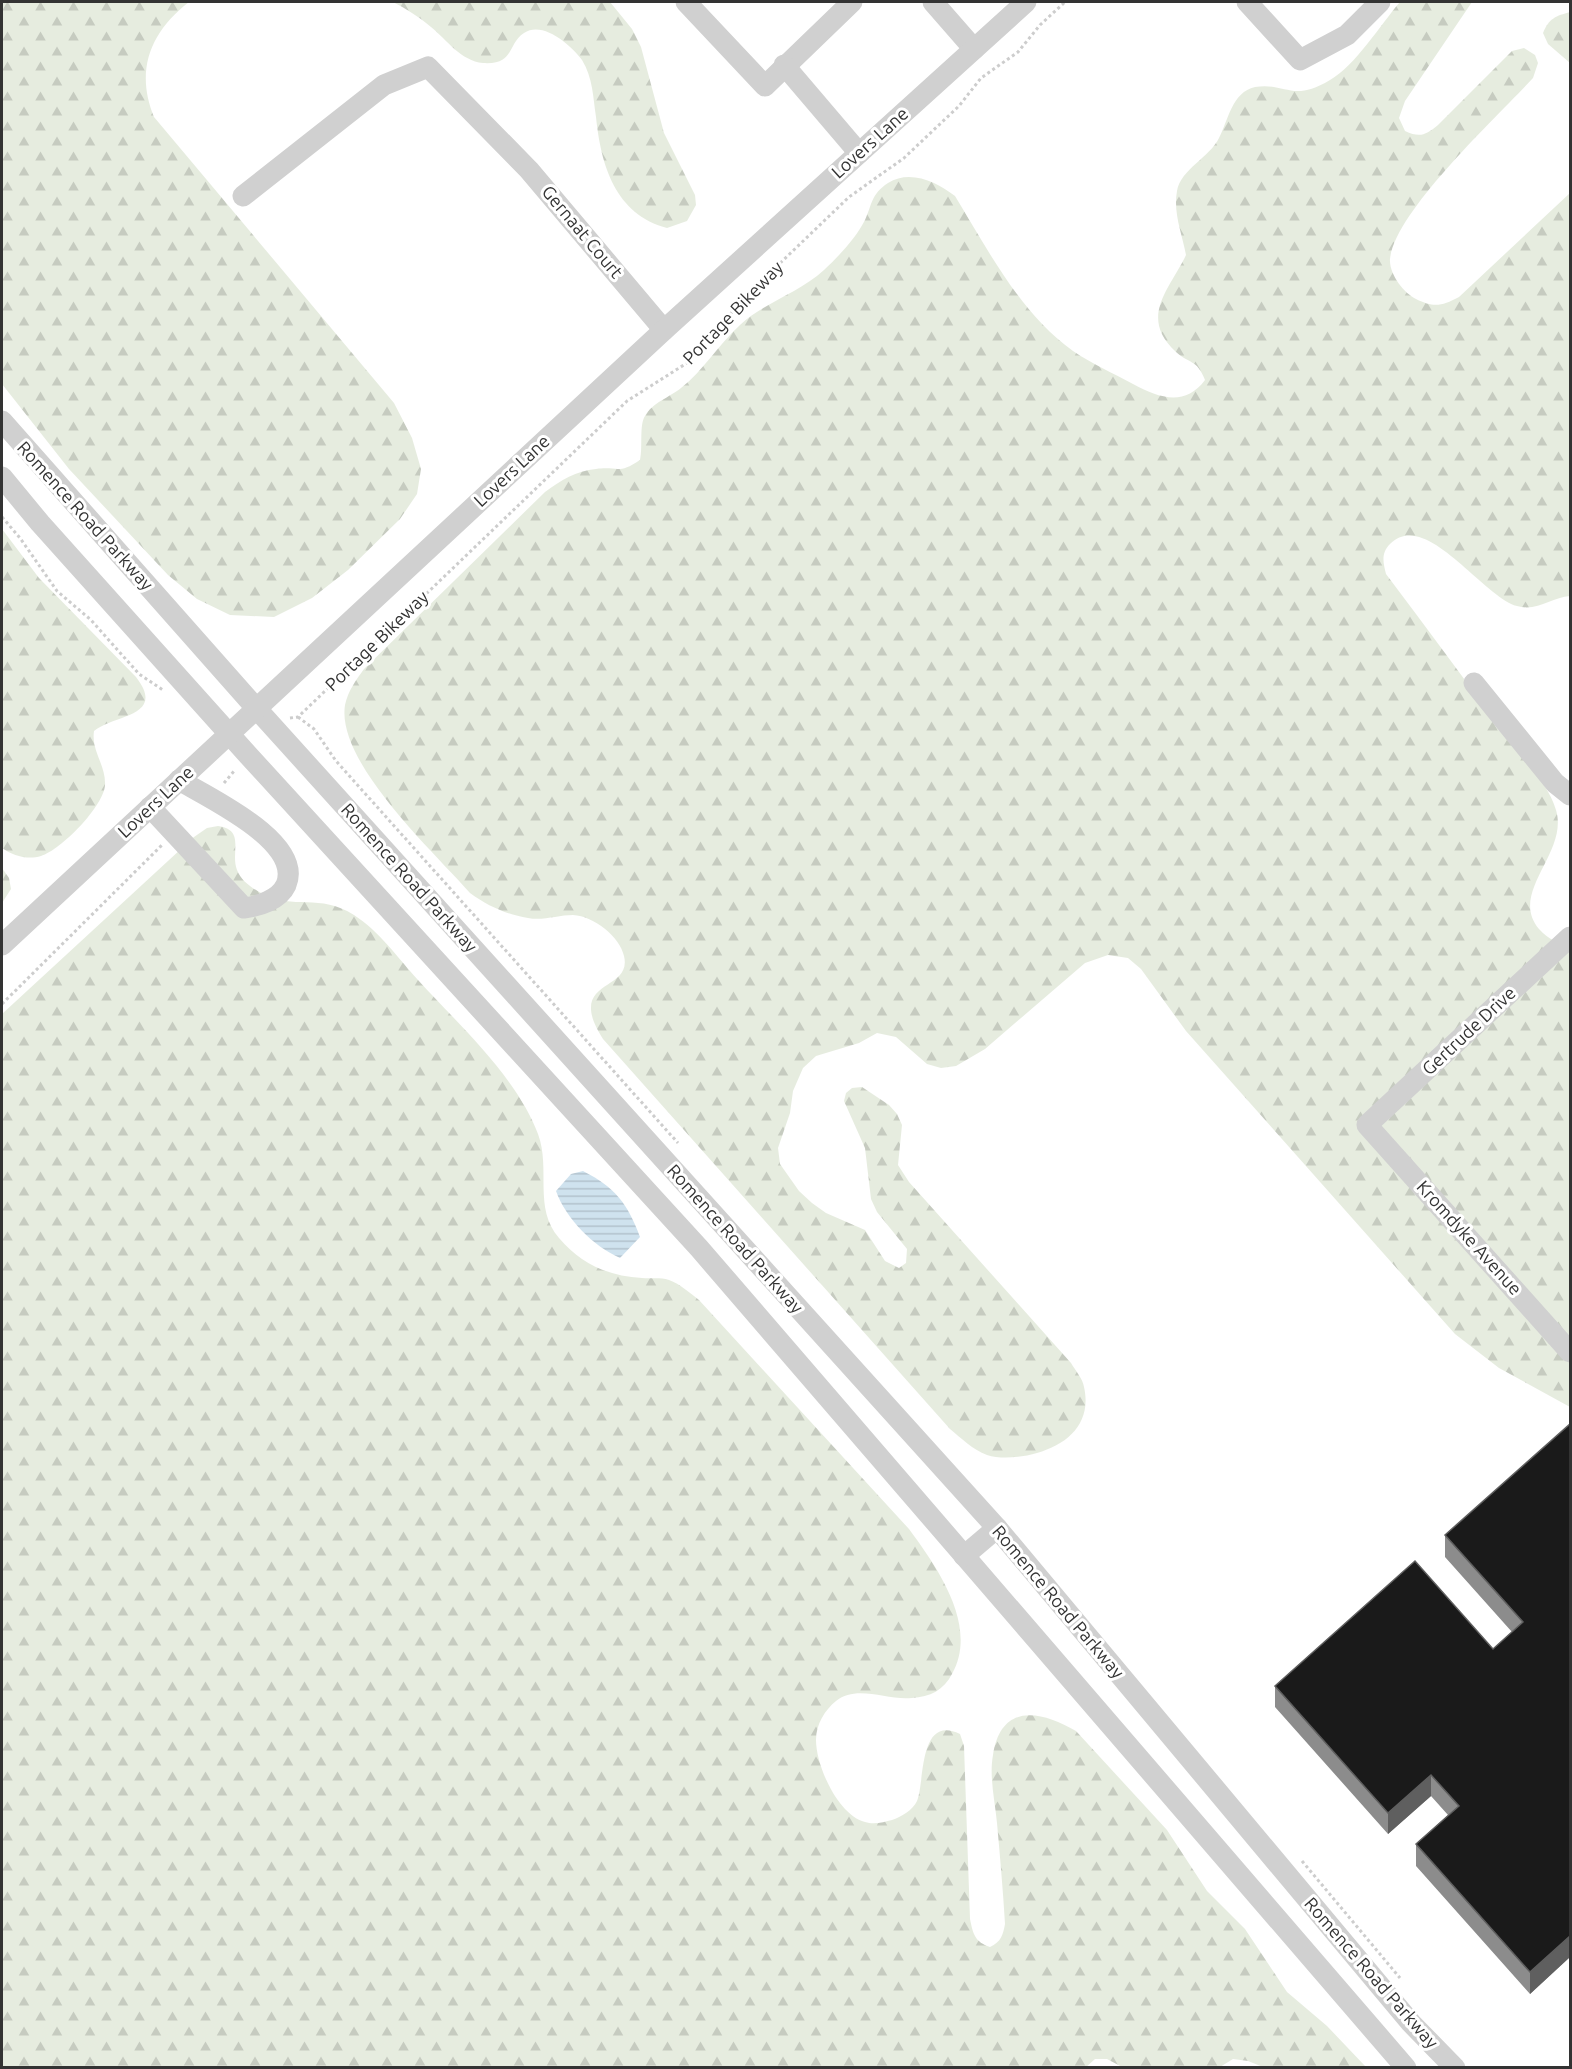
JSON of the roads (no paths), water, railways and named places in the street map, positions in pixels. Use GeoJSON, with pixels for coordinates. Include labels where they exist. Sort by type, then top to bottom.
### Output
{"type":"FeatureCollection","features":[{"type":"Feature","properties":{"kind":"street"},"geometry":{"type":"LineString","coordinates":[[686,2],[765,86],[783,65],[852,2]]}},
{"type":"Feature","properties":{"kind":"street"},"geometry":{"type":"LineString","coordinates":[[933,2],[974,49]]}},
{"type":"Feature","properties":{"kind":"street","name":"Lovers Lane"},"geometry":{"type":"LineString","coordinates":[[2,945],[664,330],[1026,2]]}},
{"type":"Feature","properties":{"kind":"street"},"geometry":{"type":"LineString","coordinates":[[1246,2],[1300,60],[1347,35],[1380,2]]}},
{"type":"Feature","properties":{"kind":"street"},"geometry":{"type":"LineString","coordinates":[[783,65],[859,153]]}},
{"type":"Feature","properties":{"kind":"street","name":"Gernaat Court"},"geometry":{"type":"LineString","coordinates":[[243,196],[384,85],[428,67],[529,170],[664,330]]}},
{"type":"Feature","properties":{"kind":"street","name":"Romence Road Parkway"},"geometry":{"type":"LineString","coordinates":[[2,421],[256,708],[997,1528],[1411,2023],[1455,2067]]}},
{"type":"Feature","properties":{"kind":"street","name":"Romence Road Parkway"},"geometry":{"type":"LineString","coordinates":[[2,477],[40,523],[229,734],[699,1248],[1406,2067]]}},
{"type":"Feature","properties":{"kind":"street"},"geometry":{"type":"LineString","coordinates":[[1474,682],[1555,783],[1570,795]]}},
{"type":"Feature","properties":{"kind":"street"},"geometry":{"type":"LineString","coordinates":[[150,807],[244,908],[260,906],[283,892],[290,874],[285,856],[263,832],[179,780]]}},
{"type":"Feature","properties":{"kind":"street","name":"Gertrude Drive"},"geometry":{"type":"LineString","coordinates":[[1367,1125],[1570,937]]}},
{"type":"Feature","properties":{"kind":"street","name":"Kromdyke Avenue"},"geometry":{"type":"LineString","coordinates":[[1367,1125],[1570,1352]]}},
{"type":"Feature","properties":{"kind":"street"},"geometry":{"type":"LineString","coordinates":[[964,1557],[997,1528]]}},
{"type":"Feature","properties":{"kind":"water"},"geometry":{"type":"Polygon","coordinates":[[[583,1171],[612,1190],[625,1206],[635,1225],[640,1237],[620,1258],[600,1246],[582,1230],[566,1212],[556,1191],[571,1174],[583,1171]]]}}]}
